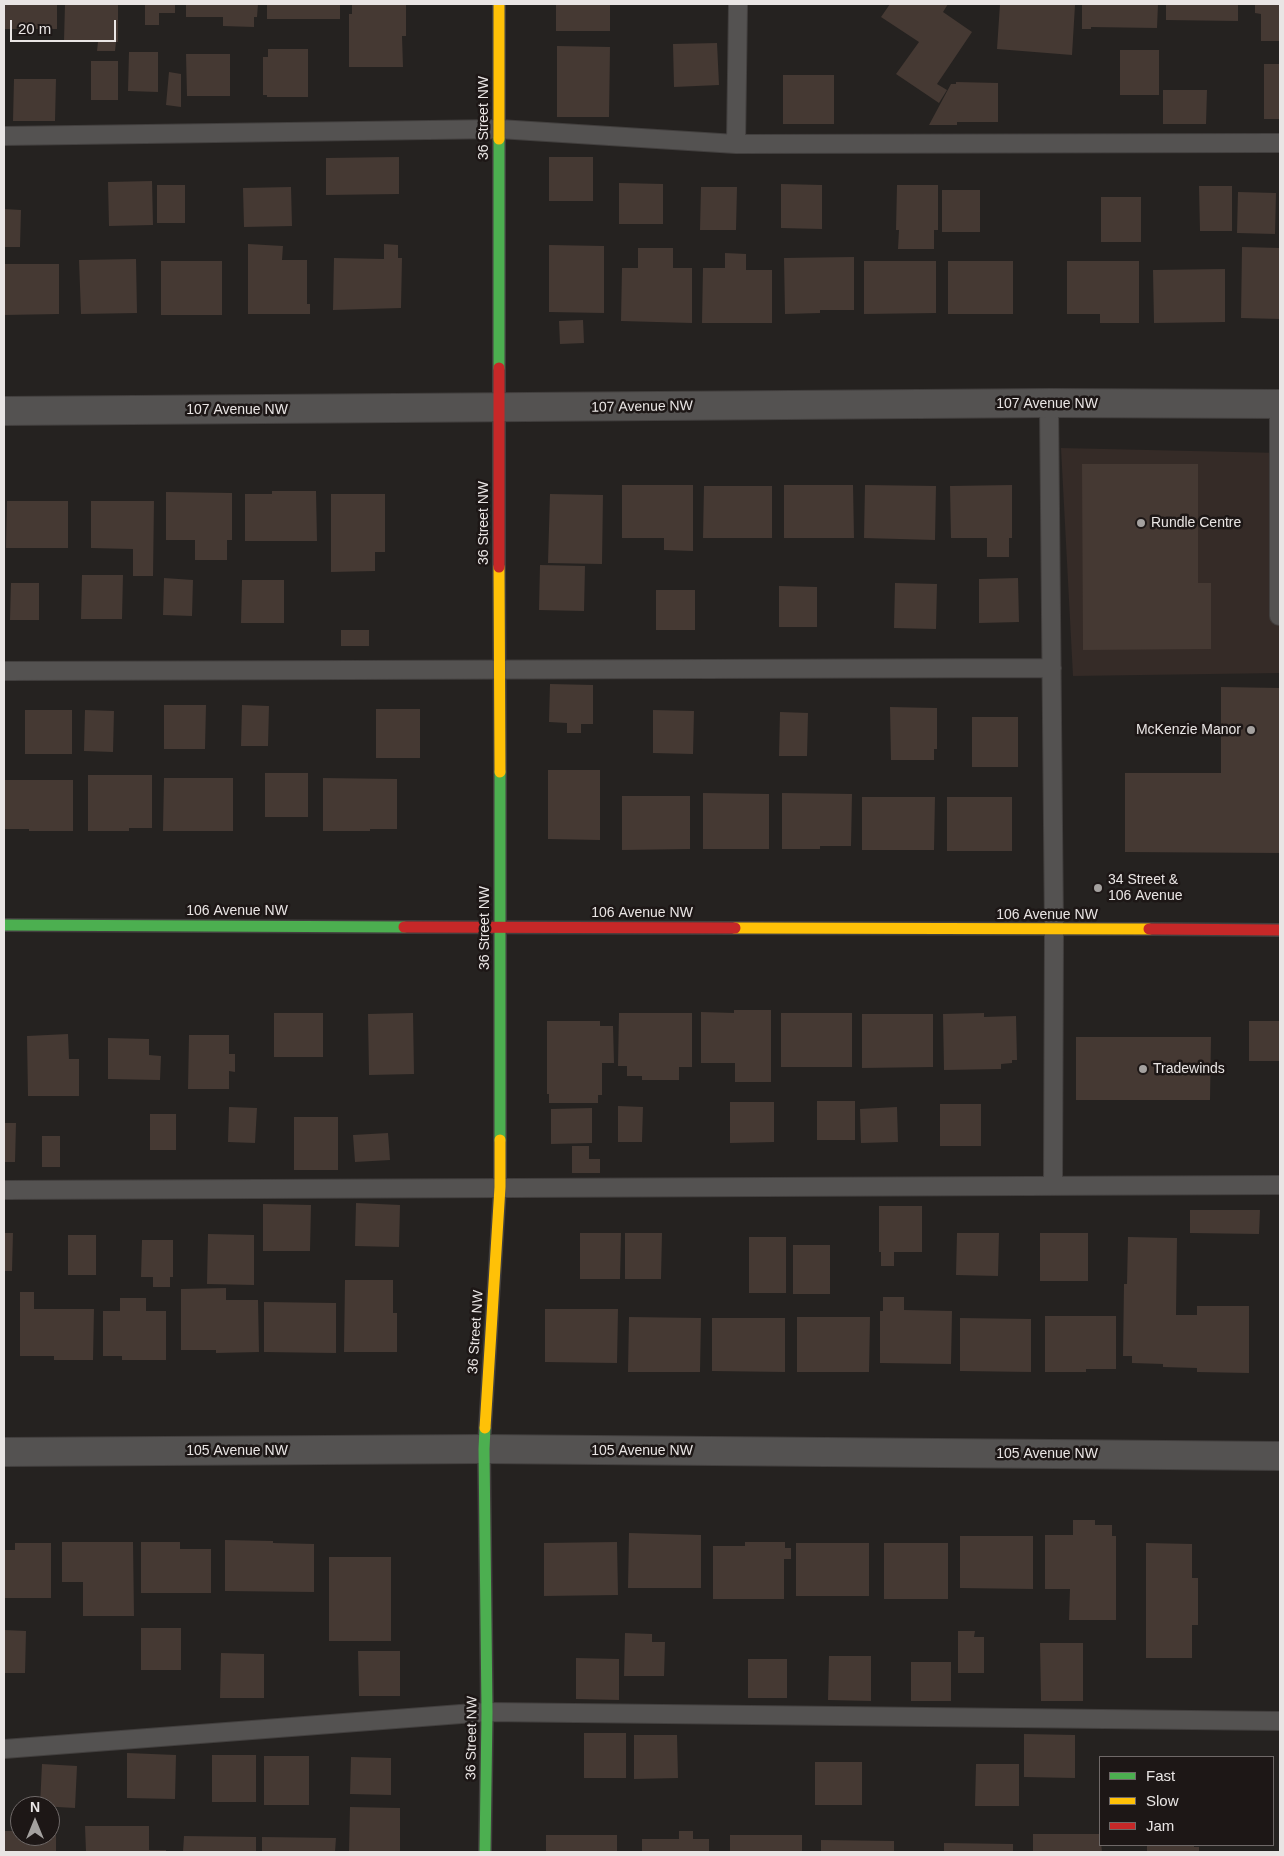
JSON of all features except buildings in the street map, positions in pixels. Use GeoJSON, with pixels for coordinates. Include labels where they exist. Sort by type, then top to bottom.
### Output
{"type":"FeatureCollection","features":[{"type":"Feature","properties":{"kind":"street","name":"36 Street NW"},"geometry":{"type":"LineString","coordinates":[[485,1852],[487,1712],[484,1449],[500,1187],[499,4]]}},
{"type":"Feature","properties":{"kind":"street","name":"107 Avenue NW"},"geometry":{"type":"LineString","coordinates":[[4,411],[1048,403],[1279,404]]}},
{"type":"Feature","properties":{"kind":"street","name":"106 Avenue NW"},"geometry":{"type":"LineString","coordinates":[[4,925],[1280,930]]}},
{"type":"Feature","properties":{"kind":"street","name":"105 Avenue NW"},"geometry":{"type":"LineString","coordinates":[[4,1452],[484,1449],[1280,1456]]}},
{"type":"Feature","properties":{"kind":"lane"},"geometry":{"type":"LineString","coordinates":[[736,144],[738,4]]}},
{"type":"Feature","properties":{"kind":"lane"},"geometry":{"type":"LineString","coordinates":[[4,136],[499,129],[736,144],[1280,143]]}},
{"type":"Feature","properties":{"kind":"lane"},"geometry":{"type":"LineString","coordinates":[[1048,403],[1054,930],[1053,1186]]}},
{"type":"Feature","properties":{"kind":"lane"},"geometry":{"type":"LineString","coordinates":[[1279,404],[1280,616]]}},
{"type":"Feature","properties":{"kind":"lane"},"geometry":{"type":"LineString","coordinates":[[4,671],[1052,668]]}},
{"type":"Feature","properties":{"kind":"lane"},"geometry":{"type":"LineString","coordinates":[[4,1190],[1280,1185]]}},
{"type":"Feature","properties":{"kind":"lane"},"geometry":{"type":"LineString","coordinates":[[4,1749],[487,1712],[1280,1721]]}},
{"type":"Feature","properties":{"kind":"shaded area"},"geometry":{"type":"Polygon","coordinates":[[[1061,448],[1280,453],[1280,673],[1073,676],[1061,448]]]}},
{"type":"Feature","properties":{"kind":"traffic: fast"},"geometry":{"type":"LineString","coordinates":[[499,139],[499,368]]}},
{"type":"Feature","properties":{"kind":"traffic: fast"},"geometry":{"type":"LineString","coordinates":[[500,772],[500,1140]]}},
{"type":"Feature","properties":{"kind":"traffic: fast"},"geometry":{"type":"LineString","coordinates":[[4,925],[404,927]]}},
{"type":"Feature","properties":{"kind":"traffic: fast"},"geometry":{"type":"LineString","coordinates":[[485,1428],[487,1712],[485,1852]]}},
{"type":"Feature","properties":{"kind":"traffic: slow"},"geometry":{"type":"LineString","coordinates":[[499,4],[499,139]]}},
{"type":"Feature","properties":{"kind":"traffic: slow"},"geometry":{"type":"LineString","coordinates":[[499,567],[500,772]]}},
{"type":"Feature","properties":{"kind":"traffic: slow"},"geometry":{"type":"LineString","coordinates":[[735,928],[1149,929]]}},
{"type":"Feature","properties":{"kind":"traffic: slow"},"geometry":{"type":"LineString","coordinates":[[485,1428],[500,1187],[500,1140]]}},
{"type":"Feature","properties":{"kind":"traffic: jam"},"geometry":{"type":"LineString","coordinates":[[499,368],[499,567]]}},
{"type":"Feature","properties":{"kind":"traffic: jam"},"geometry":{"type":"LineString","coordinates":[[404,927],[735,928]]}},
{"type":"Feature","properties":{"kind":"traffic: jam"},"geometry":{"type":"LineString","coordinates":[[1149,929],[1280,930]]}},
{"type":"Feature","properties":{"kind":"place","name":"Rundle Centre"},"geometry":{"type":"Point","coordinates":[1141,523]}},
{"type":"Feature","properties":{"kind":"place","name":"McKenzie Manor"},"geometry":{"type":"Point","coordinates":[1251,730]}},
{"type":"Feature","properties":{"kind":"place","name":"34 Street & 106 Avenue"},"geometry":{"type":"Point","coordinates":[1098,888]}},
{"type":"Feature","properties":{"kind":"place","name":"Tradewinds"},"geometry":{"type":"Point","coordinates":[1143,1069]}}]}
